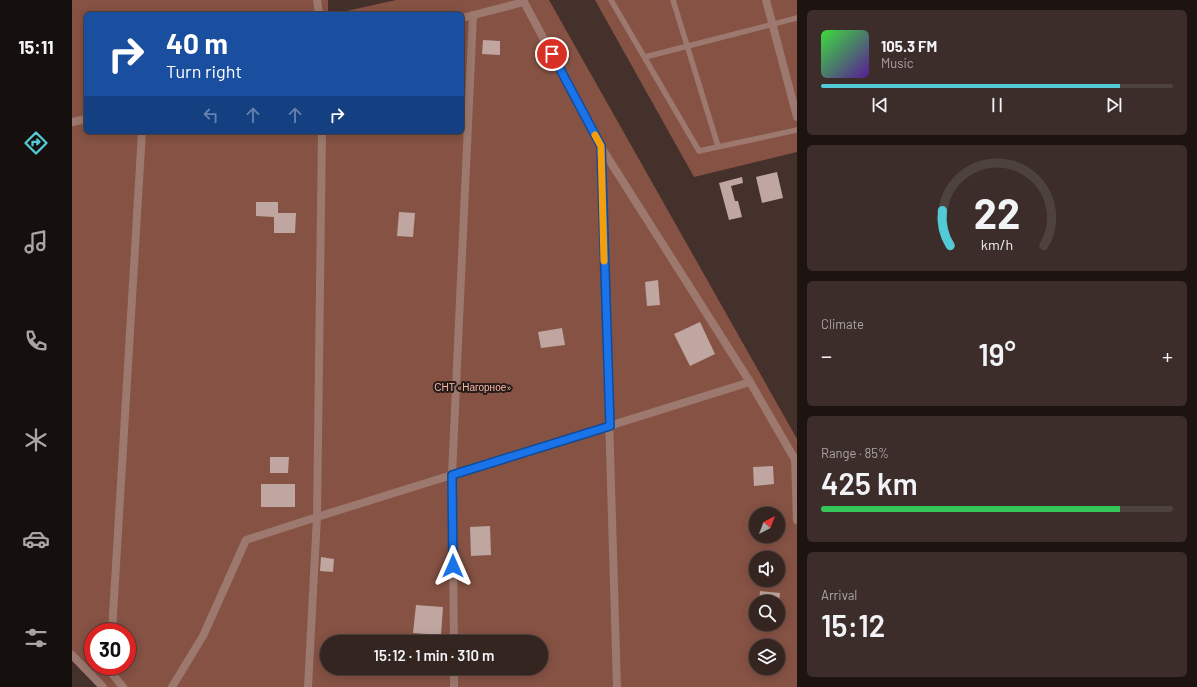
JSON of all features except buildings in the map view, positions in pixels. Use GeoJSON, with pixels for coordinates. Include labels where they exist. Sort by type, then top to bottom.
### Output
{"type":"FeatureCollection","features":[{"type":"Feature","properties":{"kind":"street"},"geometry":{"type":"LineString","coordinates":[[317,0],[319,12]]}},
{"type":"Feature","properties":{"kind":"street"},"geometry":{"type":"LineString","coordinates":[[766,0],[797,117]]}},
{"type":"Feature","properties":{"kind":"street"},"geometry":{"type":"LineString","coordinates":[[464,17],[524,2],[601,146],[750,382],[796,461],[797,520]]}},
{"type":"Feature","properties":{"kind":"street"},"geometry":{"type":"LineString","coordinates":[[454,635],[452,475],[472,15]]}},
{"type":"Feature","properties":{"kind":"street"},"geometry":{"type":"LineString","coordinates":[[72,122],[84,119]]}},
{"type":"Feature","properties":{"kind":"street"},"geometry":{"type":"LineString","coordinates":[[113,623],[142,134]]}},
{"type":"Feature","properties":{"kind":"street"},"geometry":{"type":"LineString","coordinates":[[308,687],[317,517],[322,134]]}},
{"type":"Feature","properties":{"kind":"street"},"geometry":{"type":"LineString","coordinates":[[601,146],[618,687]]}},
{"type":"Feature","properties":{"kind":"street"},"geometry":{"type":"LineString","coordinates":[[172,687],[203,636],[246,540],[750,382]]}},
{"type":"Feature","properties":{"kind":"street"},"geometry":{"type":"LineString","coordinates":[[72,655],[103,687]]}},
{"type":"Feature","properties":{"kind":"street"},"geometry":{"type":"LineString","coordinates":[[113,675],[124,687]]}},
{"type":"Feature","properties":{"kind":"street"},"geometry":{"type":"LineString","coordinates":[[454,675],[454,687]]}},
{"type":"Feature","properties":{"kind":"lane"},"geometry":{"type":"LineString","coordinates":[[612,0],[699,151],[797,130]]}},
{"type":"Feature","properties":{"kind":"lane"},"geometry":{"type":"LineString","coordinates":[[673,0],[718,146]]}},
{"type":"Feature","properties":{"kind":"lane"},"geometry":{"type":"LineString","coordinates":[[645,58],[797,18]]}},
{"type":"Feature","properties":{"kind":"green space","name":"СНТ «Нагорное»"},"geometry":{"type":"Polygon","coordinates":[[[72,0],[328,0],[328,12],[84,12],[84,134],[464,134],[464,12],[342,12],[396,0],[549,0],[797,439],[797,687],[103,687],[91,675],[136,675],[136,623],[84,623],[84,667],[72,655],[72,0]]]}},
{"type":"Feature","properties":{"kind":"green space"},"geometry":{"type":"Polygon","coordinates":[[[595,0],[797,0],[797,152],[694,177],[595,0]]]}},
{"type":"Feature","properties":{"kind":"slow traffic"},"geometry":{"type":"LineString","coordinates":[[595,135],[601,146],[604,261]]}},
{"type":"Feature","properties":{"kind":"route"},"geometry":{"type":"LineString","coordinates":[[453,566],[452,475],[610,426],[601,146],[552,54]]}}]}
